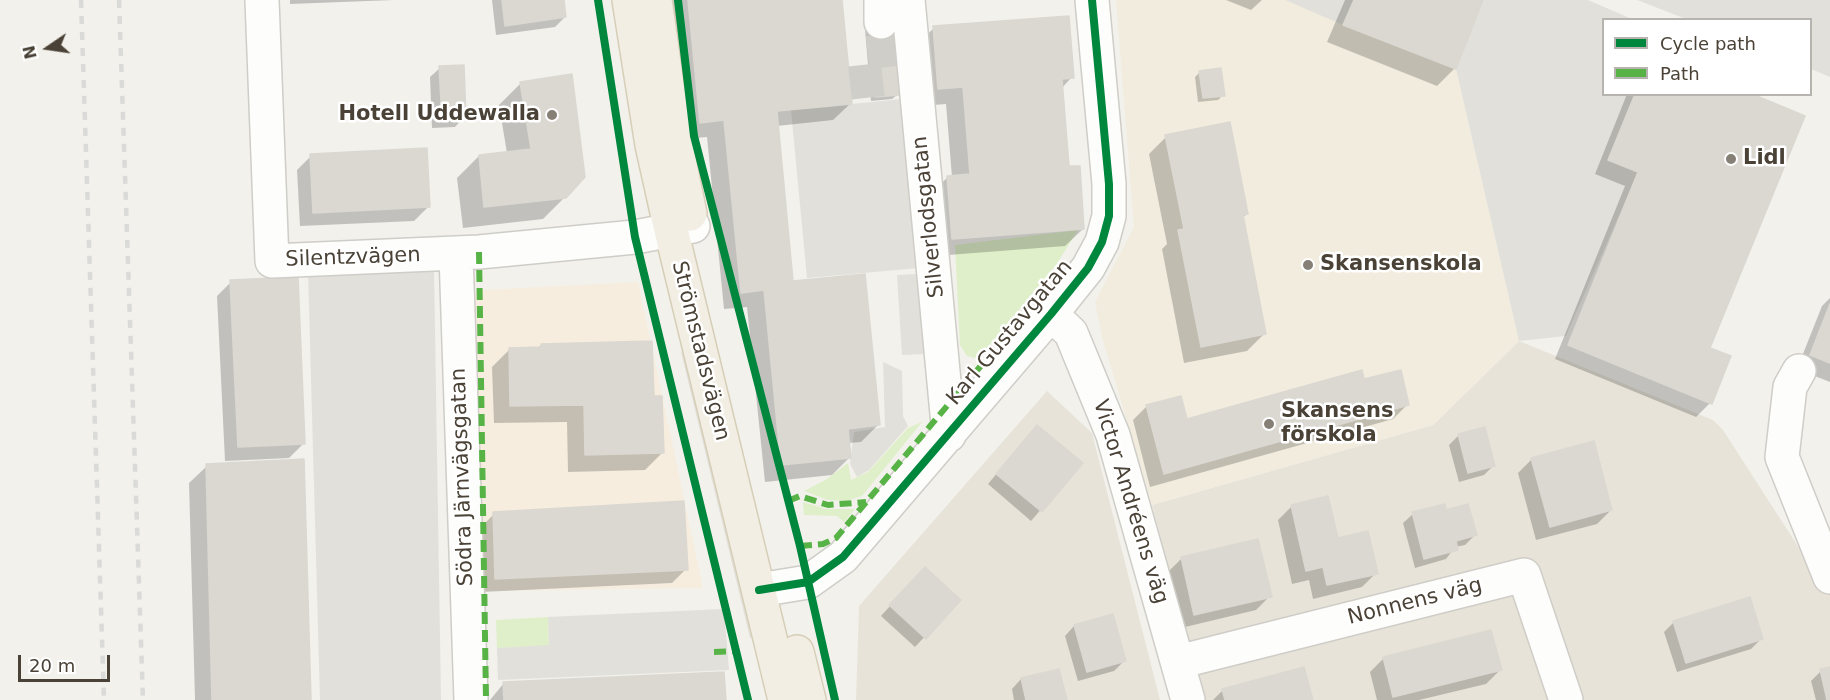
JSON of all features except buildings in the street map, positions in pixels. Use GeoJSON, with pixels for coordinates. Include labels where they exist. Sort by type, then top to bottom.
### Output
{"type":"FeatureCollection","features":[{"type":"Feature","properties":{"kind":"main road","name":"Strömstadsvägen"},"geometry":{"type":"LineString","coordinates":[[629,0],[652,145],[682,229],[770,588],[809,700]]}},
{"type":"Feature","properties":{"kind":"main road","name":"Strömstadsvägen"},"geometry":{"type":"LineString","coordinates":[[655,0],[675,140],[682,229]]}},
{"type":"Feature","properties":{"kind":"main road","name":"Strömstadsvägen"},"geometry":{"type":"LineString","coordinates":[[770,588],[786,700]]}},
{"type":"Feature","properties":{"kind":"street","name":"Silentzvägen"},"geometry":{"type":"LineString","coordinates":[[262,0],[272,261],[456,254],[635,237],[682,229]]}},
{"type":"Feature","properties":{"kind":"street","name":"Silverlodsgatan"},"geometry":{"type":"LineString","coordinates":[[908,0],[910,135],[920,241],[949,435]]}},
{"type":"Feature","properties":{"kind":"street","name":"Karl Gustavgatan"},"geometry":{"type":"LineString","coordinates":[[770,588],[808,582],[835,565],[949,435],[1088,268],[1102,242],[1109,216],[1109,184],[1092,0]]}},
{"type":"Feature","properties":{"kind":"street","name":"Södra Järnvägsgatan"},"geometry":{"type":"LineString","coordinates":[[456,254],[484,661],[471,700]]}},
{"type":"Feature","properties":{"kind":"street","name":"Victor Andréens väg"},"geometry":{"type":"LineString","coordinates":[[1051,314],[1071,333],[1113,435],[1188,700]]}},
{"type":"Feature","properties":{"kind":"street"},"geometry":{"type":"LineString","coordinates":[[1799,371],[1790,387],[1782,458],[1830,577]]}},
{"type":"Feature","properties":{"kind":"street","name":"Nonnens väg"},"geometry":{"type":"LineString","coordinates":[[1178,662],[1524,575],[1566,700]]}},
{"type":"Feature","properties":{"kind":"shaded area","name":"Skansenskola"},"geometry":{"type":"Polygon","coordinates":[[[1116,0],[1285,0],[1456,69],[1519,341],[1433,425],[1152,505],[1102,337],[1095,302],[1134,227],[1116,0]]]}},
{"type":"Feature","properties":{"kind":"shaded area"},"geometry":{"type":"Polygon","coordinates":[[[1285,0],[1354,0],[1343,25],[1285,0]]]}},
{"type":"Feature","properties":{"kind":"shaded area"},"geometry":{"type":"Polygon","coordinates":[[[1483,0],[1588,0],[1630,18],[1602,18],[1602,96],[1635,96],[1608,160],[1638,172],[1566,336],[1519,341],[1456,69],[1483,0]]]}},
{"type":"Feature","properties":{"kind":"shaded area"},"geometry":{"type":"Polygon","coordinates":[[[1637,0],[1830,0],[1830,77],[1812,69],[1812,18],[1683,18],[1637,0]]]}},
{"type":"Feature","properties":{"kind":"shaded area"},"geometry":{"type":"Polygon","coordinates":[[[902,99],[919,268],[807,278],[791,110],[902,99]]]}},
{"type":"Feature","properties":{"kind":"shaded area"},"geometry":{"type":"Polygon","coordinates":[[[434,268],[441,700],[320,700],[308,271],[434,268]]]}},
{"type":"Feature","properties":{"kind":"shaded area"},"geometry":{"type":"Polygon","coordinates":[[[918,274],[924,354],[902,355],[897,275],[918,274]]]}},
{"type":"Feature","properties":{"kind":"shaded area"},"geometry":{"type":"Polygon","coordinates":[[[638,282],[703,588],[477,591],[464,291],[638,282]]]}},
{"type":"Feature","properties":{"kind":"shaded area"},"geometry":{"type":"Polygon","coordinates":[[[1519,341],[1713,420],[1723,430],[1810,565],[1830,574],[1830,700],[1204,700],[1152,505],[1433,425],[1519,341]]]}},
{"type":"Feature","properties":{"kind":"shaded area"},"geometry":{"type":"Polygon","coordinates":[[[690,350],[759,635],[750,638],[681,352],[690,350]]]}},
{"type":"Feature","properties":{"kind":"shaded area"},"geometry":{"type":"Polygon","coordinates":[[[883,362],[902,371],[903,416],[908,426],[869,470],[857,477],[850,464],[854,432],[885,427],[883,362]]]}},
{"type":"Feature","properties":{"kind":"shaded area"},"geometry":{"type":"Polygon","coordinates":[[[1047,391],[1092,433],[1160,700],[856,700],[859,606],[1047,391]]]}},
{"type":"Feature","properties":{"kind":"shaded area"},"geometry":{"type":"Polygon","coordinates":[[[724,609],[729,670],[498,680],[497,648],[549,645],[548,617],[724,609]]]}},
{"type":"Feature","properties":{"kind":"green space"},"geometry":{"type":"Polygon","coordinates":[[[1078,230],[1056,265],[978,359],[967,356],[960,345],[955,245],[1078,230]]]}},
{"type":"Feature","properties":{"kind":"green space"},"geometry":{"type":"Polygon","coordinates":[[[922,422],[862,496],[846,501],[828,500],[804,491],[827,479],[848,463],[851,480],[868,472],[908,428],[922,422]]]}},
{"type":"Feature","properties":{"kind":"green space"},"geometry":{"type":"Polygon","coordinates":[[[803,502],[826,509],[855,509],[844,522],[837,516],[804,515],[803,502]]]}},
{"type":"Feature","properties":{"kind":"green space"},"geometry":{"type":"Polygon","coordinates":[[[548,617],[549,646],[497,648],[496,620],[548,617]]]}},
{"type":"Feature","properties":{"kind":"tunnel"},"geometry":{"type":"LineString","coordinates":[[850,83],[887,79],[881,22]]}},
{"type":"Feature","properties":{"kind":"railway"},"geometry":{"type":"LineString","coordinates":[[81,0],[104,700]]}},
{"type":"Feature","properties":{"kind":"railway"},"geometry":{"type":"LineString","coordinates":[[119,0],[143,700]]}},
{"type":"Feature","properties":{"kind":"marked path"},"geometry":{"type":"LineString","coordinates":[[479,252],[486,700]]}},
{"type":"Feature","properties":{"kind":"marked path"},"geometry":{"type":"LineString","coordinates":[[800,546],[823,544],[836,538],[984,362]]}},
{"type":"Feature","properties":{"kind":"marked path"},"geometry":{"type":"LineString","coordinates":[[788,501],[800,496],[828,505],[866,502]]}},
{"type":"Feature","properties":{"kind":"marked path"},"geometry":{"type":"LineString","coordinates":[[714,652],[736,651]]}},
{"type":"Feature","properties":{"kind":"cycle path"},"geometry":{"type":"LineString","coordinates":[[598,0],[635,237],[748,700]]}},
{"type":"Feature","properties":{"kind":"cycle path"},"geometry":{"type":"LineString","coordinates":[[678,0],[694,136],[800,546],[835,700]]}},
{"type":"Feature","properties":{"kind":"cycle path"},"geometry":{"type":"LineString","coordinates":[[759,590],[808,582],[843,557],[1088,268],[1102,242],[1109,216],[1109,184],[1092,0]]}},
{"type":"Feature","properties":{"kind":"place","name":"Hotell Uddewalla"},"geometry":{"type":"Point","coordinates":[552,115]}},
{"type":"Feature","properties":{"kind":"place","name":"Lidl"},"geometry":{"type":"Point","coordinates":[1731,159]}},
{"type":"Feature","properties":{"kind":"place","name":"Skansenskola"},"geometry":{"type":"Point","coordinates":[1308,265]}},
{"type":"Feature","properties":{"kind":"place","name":"Skansens förskola"},"geometry":{"type":"Point","coordinates":[1269,424]}}]}
